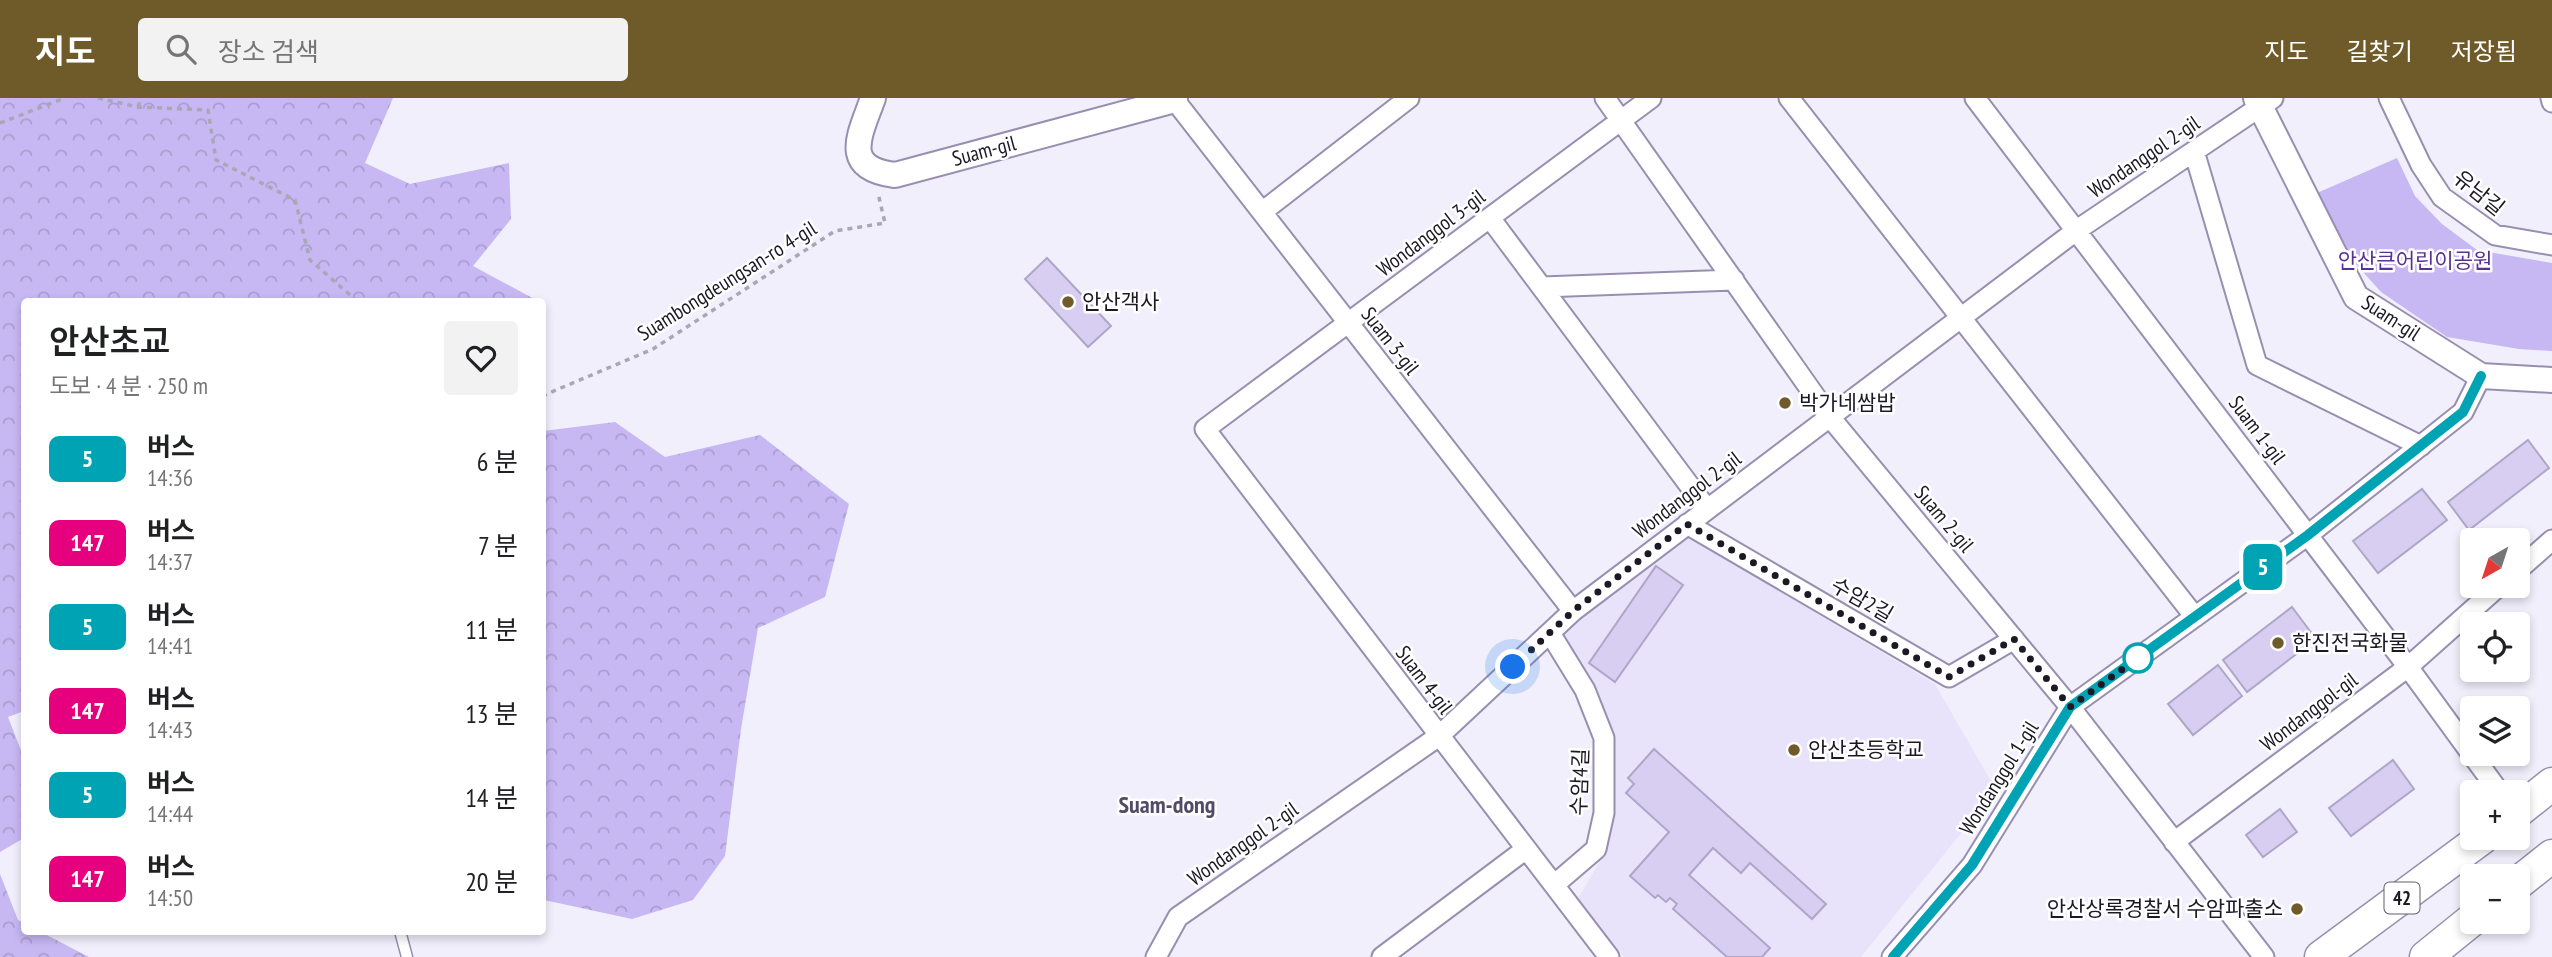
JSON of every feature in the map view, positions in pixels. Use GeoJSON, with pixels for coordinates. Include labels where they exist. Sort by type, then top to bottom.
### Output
{"type":"FeatureCollection","features":[{"type":"Feature","properties":{"kind":"main road"},"geometry":{"type":"LineString","coordinates":[[2530,801],[2552,784]]}},
{"type":"Feature","properties":{"kind":"main road","name":"42"},"geometry":{"type":"LineString","coordinates":[[2321,957],[2466,850]]}},
{"type":"Feature","properties":{"kind":"main road"},"geometry":{"type":"LineString","coordinates":[[2530,873],[2552,856]]}},
{"type":"Feature","properties":{"kind":"main road"},"geometry":{"type":"LineString","coordinates":[[2426,957],[2460,930]]}},
{"type":"Feature","properties":{"kind":"street"},"geometry":{"type":"LineString","coordinates":[[873,98],[858,141],[861,161],[874,172]]}},
{"type":"Feature","properties":{"kind":"street"},"geometry":{"type":"LineString","coordinates":[[1262,212],[1409,98]]}},
{"type":"Feature","properties":{"kind":"street","name":"Suam 2-gil"},"geometry":{"type":"LineString","coordinates":[[1605,98],[1829,416],[2070,707],[2264,957]]}},
{"type":"Feature","properties":{"kind":"street","name":"Wondanggol 3-gil"},"geometry":{"type":"LineString","coordinates":[[1205,429],[1651,98]]}},
{"type":"Feature","properties":{"kind":"street"},"geometry":{"type":"LineString","coordinates":[[1789,98],[2195,617]]}},
{"type":"Feature","properties":{"kind":"street","name":"Suam 1-gil"},"geometry":{"type":"LineString","coordinates":[[1975,98],[2408,667],[2491,780]]}},
{"type":"Feature","properties":{"kind":"street","name":"유남길"},"geometry":{"type":"LineString","coordinates":[[2389,98],[2420,165],[2442,197],[2495,235],[2552,245]]}},
{"type":"Feature","properties":{"kind":"street","name":"Suam-gil"},"geometry":{"type":"LineString","coordinates":[[874,172],[895,175],[1175,99]]}},
{"type":"Feature","properties":{"kind":"street","name":"Suam 3-gil"},"geometry":{"type":"LineString","coordinates":[[1175,99],[1573,611]]}},
{"type":"Feature","properties":{"kind":"street","name":"Suam-gil"},"geometry":{"type":"LineString","coordinates":[[2263,101],[2356,297],[2481,376],[2552,380]]}},
{"type":"Feature","properties":{"kind":"street","name":"Wondanggol 2-gil"},"geometry":{"type":"LineString","coordinates":[[1156,957],[1178,917],[1439,736],[1573,611],[2077,230],[2263,101]]}},
{"type":"Feature","properties":{"kind":"street"},"geometry":{"type":"LineString","coordinates":[[2194,151],[2257,365],[2421,446]]}},
{"type":"Feature","properties":{"kind":"street"},"geometry":{"type":"LineString","coordinates":[[1490,218],[1707,509]]}},
{"type":"Feature","properties":{"kind":"street"},"geometry":{"type":"LineString","coordinates":[[1542,287],[1734,280]]}},
{"type":"Feature","properties":{"kind":"street","name":"Wondanggol 1-gil"},"geometry":{"type":"LineString","coordinates":[[1892,957],[1972,865],[2070,707],[2308,535],[2421,446],[2463,412],[2481,376]]}},
{"type":"Feature","properties":{"kind":"street","name":"Suam 4-gil"},"geometry":{"type":"LineString","coordinates":[[1205,429],[1609,957]]}},
{"type":"Feature","properties":{"kind":"street","name":"수암2길"},"geometry":{"type":"LineString","coordinates":[[1687,524],[1949,677],[2014,639]]}},
{"type":"Feature","properties":{"kind":"street"},"geometry":{"type":"LineString","coordinates":[[2530,559],[2552,540]]}},
{"type":"Feature","properties":{"kind":"street","name":"Wondanggol-gil"},"geometry":{"type":"LineString","coordinates":[[2174,842],[2408,667],[2486,598]]}},
{"type":"Feature","properties":{"kind":"street","name":"수암4길"},"geometry":{"type":"LineString","coordinates":[[1550,633],[1585,690],[1604,738],[1604,813],[1596,849],[1554,885]]}},
{"type":"Feature","properties":{"kind":"street"},"geometry":{"type":"LineString","coordinates":[[1382,957],[1526,849]]}},
{"type":"Feature","properties":{"kind":"lane"},"geometry":{"type":"LineString","coordinates":[[401,935],[407,957]]}},
{"type":"Feature","properties":{"kind":"path"},"geometry":{"type":"LineString","coordinates":[[0,123],[65,98]]}},
{"type":"Feature","properties":{"kind":"path"},"geometry":{"type":"LineString","coordinates":[[98,98],[138,107],[208,110],[216,160],[295,200],[310,260],[354,298]]}},
{"type":"Feature","properties":{"kind":"path"},"geometry":{"type":"LineString","coordinates":[[138,107],[141,98]]}},
{"type":"Feature","properties":{"kind":"path","name":"Suambongdeungsan-ro 4-gil"},"geometry":{"type":"LineString","coordinates":[[546,394],[653,349],[835,231],[885,223],[874,172]]}},
{"type":"Feature","properties":{"kind":"shaded area","name":"안산초등학교"},"geometry":{"type":"Polygon","coordinates":[[[1684,535],[1935,684],[1996,790],[1861,957],[1624,957],[1577,900],[1606,851],[1615,770],[1614,731],[1562,632],[1684,535]]]}},
{"type":"Feature","properties":{"kind":"green space"},"geometry":{"type":"Polygon","coordinates":[[[0,98],[393,98],[365,163],[410,184],[509,163],[511,219],[473,266],[532,298],[21,298],[21,712],[8,717],[21,750],[21,840],[0,852],[0,98]]]}},
{"type":"Feature","properties":{"kind":"green space","name":"안산큰어린이공원"},"geometry":{"type":"Polygon","coordinates":[[[2397,158],[2415,196],[2442,224],[2477,250],[2552,263],[2552,351],[2519,349],[2447,337],[2381,292],[2355,263],[2317,193],[2397,158]]]}},
{"type":"Feature","properties":{"kind":"green space"},"geometry":{"type":"Polygon","coordinates":[[[615,422],[665,457],[760,435],[849,504],[825,597],[758,628],[741,729],[725,856],[693,900],[632,919],[546,900],[546,431],[615,422]]]}},
{"type":"Feature","properties":{"kind":"green space"},"geometry":{"type":"Polygon","coordinates":[[[0,874],[18,920],[21,922],[21,935],[47,935],[89,957],[0,957],[0,874]]]}},
{"type":"Feature","properties":{"kind":"building","name":"안산객사"},"geometry":{"type":"Polygon","coordinates":[[[1047,258],[1111,326],[1088,347],[1025,279],[1047,258]]]}},
{"type":"Feature","properties":{"kind":"building"},"geometry":{"type":"Polygon","coordinates":[[[2528,440],[2549,468],[2472,528],[2468,528],[2448,502],[2528,440]]]}},
{"type":"Feature","properties":{"kind":"building"},"geometry":{"type":"Polygon","coordinates":[[[2422,489],[2447,520],[2378,573],[2353,541],[2422,489]]]}},
{"type":"Feature","properties":{"kind":"building"},"geometry":{"type":"Polygon","coordinates":[[[1656,566],[1683,585],[1615,682],[1589,663],[1656,566]]]}},
{"type":"Feature","properties":{"kind":"building"},"geometry":{"type":"Polygon","coordinates":[[[2292,607],[2316,639],[2247,692],[2223,660],[2292,607]]]}},
{"type":"Feature","properties":{"kind":"building"},"geometry":{"type":"Polygon","coordinates":[[[2218,665],[2242,696],[2193,735],[2168,704],[2218,665]]]}},
{"type":"Feature","properties":{"kind":"building"},"geometry":{"type":"Polygon","coordinates":[[[1654,749],[1826,904],[1812,919],[1750,863],[1741,873],[1713,848],[1689,875],[1770,948],[1762,957],[1727,957],[1673,909],[1677,904],[1670,898],[1666,902],[1658,895],[1655,898],[1630,876],[1669,832],[1626,793],[1634,784],[1628,778],[1654,749]]]}},
{"type":"Feature","properties":{"kind":"building"},"geometry":{"type":"Polygon","coordinates":[[[2393,760],[2414,789],[2351,836],[2329,808],[2393,760]]]}},
{"type":"Feature","properties":{"kind":"building"},"geometry":{"type":"Polygon","coordinates":[[[2280,809],[2297,832],[2263,857],[2246,835],[2280,809]]]}},
{"type":"Feature","properties":{"kind":"bus line","name":"5"},"geometry":{"type":"LineString","coordinates":[[1893,957],[1972,865],[2070,707],[2308,535],[2463,412],[2481,376]]}},
{"type":"Feature","properties":{"kind":"place","name":"안산객사"},"geometry":{"type":"Point","coordinates":[1068,302]}},
{"type":"Feature","properties":{"kind":"place","name":"박가네쌈밥"},"geometry":{"type":"Point","coordinates":[1785,403]}},
{"type":"Feature","properties":{"kind":"place","name":"한진전국화물"},"geometry":{"type":"Point","coordinates":[2278,643]}},
{"type":"Feature","properties":{"kind":"place","name":"안산초등학교"},"geometry":{"type":"Point","coordinates":[1794,750]}},
{"type":"Feature","properties":{"kind":"place","name":"안산상록경찰서 수암파출소"},"geometry":{"type":"Point","coordinates":[2297,909]}},
{"type":"Feature","properties":{"kind":"district","name":"Suam-dong"},"geometry":{"type":"Point","coordinates":[1167,805]}},
{"type":"Feature","properties":{"kind":"route"},"geometry":{"type":"LineString","coordinates":[[1513,667],[1573,611],[1687,524],[1949,677],[2014,639],[2070,707],[2138,658]]}}]}
